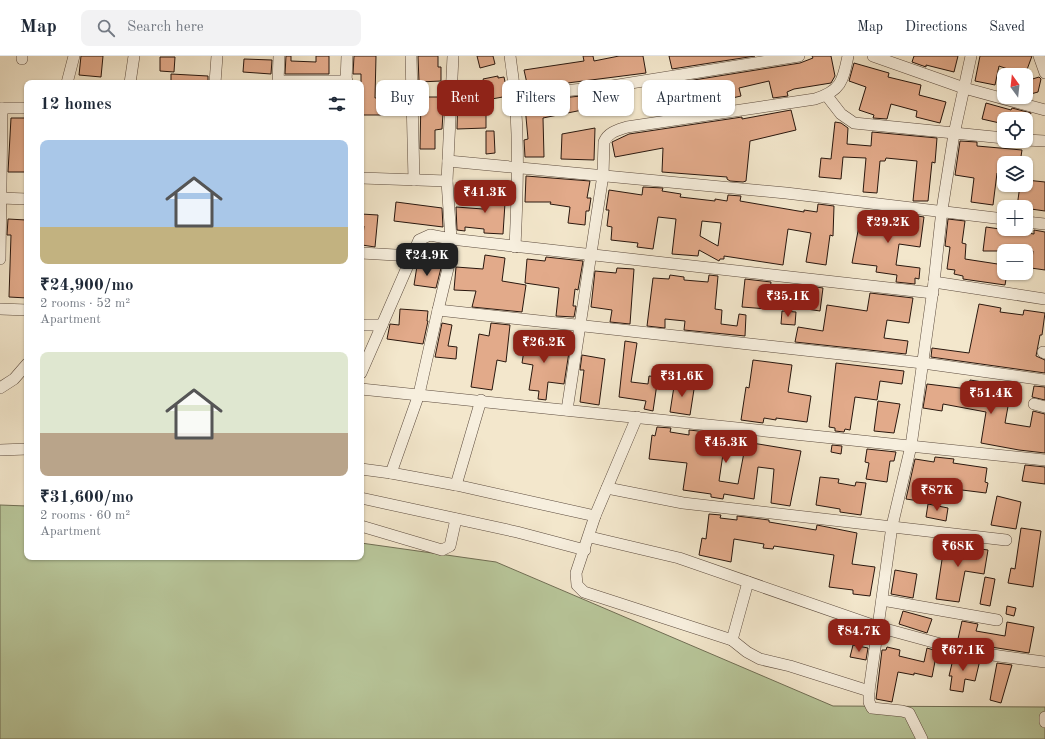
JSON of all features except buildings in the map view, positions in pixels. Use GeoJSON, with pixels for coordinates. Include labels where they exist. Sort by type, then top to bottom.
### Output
{"type":"FeatureCollection","features":[{"type":"Feature","properties":{"kind":"street"},"geometry":{"type":"LineString","coordinates":[[68,80],[74,56]]}},
{"type":"Feature","properties":{"kind":"street"},"geometry":{"type":"LineString","coordinates":[[130,80],[134,56]]}},
{"type":"Feature","properties":{"kind":"street"},"geometry":{"type":"LineString","coordinates":[[215,80],[217,56]]}},
{"type":"Feature","properties":{"kind":"street"},"geometry":{"type":"LineString","coordinates":[[278,80],[279,56]]}},
{"type":"Feature","properties":{"kind":"street"},"geometry":{"type":"LineString","coordinates":[[346,80],[347,56]]}},
{"type":"Feature","properties":{"kind":"street"},"geometry":{"type":"LineString","coordinates":[[412,56],[414,180]]}},
{"type":"Feature","properties":{"kind":"street"},"geometry":{"type":"LineString","coordinates":[[391,473],[419,394],[450,260],[451,239],[447,181],[453,56]]}},
{"type":"Feature","properties":{"kind":"street"},"geometry":{"type":"LineString","coordinates":[[510,56],[513,80]]}},
{"type":"Feature","properties":{"kind":"street"},"geometry":{"type":"LineString","coordinates":[[570,90],[612,86],[799,56]]}},
{"type":"Feature","properties":{"kind":"street"},"geometry":{"type":"LineString","coordinates":[[567,410],[603,175],[604,142],[606,137],[617,130],[815,100],[827,96],[840,85],[848,56]]}},
{"type":"Feature","properties":{"kind":"street"},"geometry":{"type":"LineString","coordinates":[[873,56],[964,88],[1045,110]]}},
{"type":"Feature","properties":{"kind":"street"},"geometry":{"type":"LineString","coordinates":[[922,739],[909,713],[872,708],[869,702],[869,691],[892,526],[912,446],[934,287],[942,210],[954,134],[970,56]]}},
{"type":"Feature","properties":{"kind":"street"},"geometry":{"type":"LineString","coordinates":[[1039,56],[1045,73]]}},
{"type":"Feature","properties":{"kind":"street"},"geometry":{"type":"LineString","coordinates":[[827,96],[841,114],[854,123],[997,137]]}},
{"type":"Feature","properties":{"kind":"street"},"geometry":{"type":"LineString","coordinates":[[0,259],[1,108],[24,108]]}},
{"type":"Feature","properties":{"kind":"street"},"geometry":{"type":"LineString","coordinates":[[515,247],[518,168],[516,116]]}},
{"type":"Feature","properties":{"kind":"street"},"geometry":{"type":"LineString","coordinates":[[1033,140],[1045,141]]}},
{"type":"Feature","properties":{"kind":"street"},"geometry":{"type":"LineString","coordinates":[[448,161],[603,175],[942,210],[997,218]]}},
{"type":"Feature","properties":{"kind":"street"},"geometry":{"type":"LineString","coordinates":[[364,178],[447,181]]}},
{"type":"Feature","properties":{"kind":"street"},"geometry":{"type":"LineString","coordinates":[[1,198],[24,199]]}},
{"type":"Feature","properties":{"kind":"street"},"geometry":{"type":"LineString","coordinates":[[1033,223],[1045,224]]}},
{"type":"Feature","properties":{"kind":"street"},"geometry":{"type":"LineString","coordinates":[[364,366],[422,237],[430,235],[515,247],[1045,299]]}},
{"type":"Feature","properties":{"kind":"street"},"geometry":{"type":"LineString","coordinates":[[364,253],[413,256]]}},
{"type":"Feature","properties":{"kind":"street"},"geometry":{"type":"LineString","coordinates":[[0,309],[24,310]]}},
{"type":"Feature","properties":{"kind":"street"},"geometry":{"type":"LineString","coordinates":[[438,310],[923,362],[1045,380]]}},
{"type":"Feature","properties":{"kind":"street"},"geometry":{"type":"LineString","coordinates":[[364,325],[382,325]]}},
{"type":"Feature","properties":{"kind":"street"},"geometry":{"type":"LineString","coordinates":[[0,388],[14,380],[24,369]]}},
{"type":"Feature","properties":{"kind":"street"},"geometry":{"type":"LineString","coordinates":[[364,389],[481,400],[1045,460]]}},
{"type":"Feature","properties":{"kind":"street"},"geometry":{"type":"LineString","coordinates":[[456,485],[481,400]]}},
{"type":"Feature","properties":{"kind":"street"},"geometry":{"type":"LineString","coordinates":[[637,417],[595,516],[590,537],[576,573],[577,585],[584,592],[732,640],[760,660],[790,666],[869,691]]}},
{"type":"Feature","properties":{"kind":"street"},"geometry":{"type":"LineString","coordinates":[[0,450],[24,449]]}},
{"type":"Feature","properties":{"kind":"street"},"geometry":{"type":"LineString","coordinates":[[364,469],[456,485],[595,516]]}},
{"type":"Feature","properties":{"kind":"street"},"geometry":{"type":"LineString","coordinates":[[607,488],[683,503],[1006,540]]}},
{"type":"Feature","properties":{"kind":"street"},"geometry":{"type":"LineString","coordinates":[[364,499],[517,532],[584,550]]}},
{"type":"Feature","properties":{"kind":"street"},"geometry":{"type":"LineString","coordinates":[[364,527],[442,550],[450,546],[456,519]]}},
{"type":"Feature","properties":{"kind":"street"},"geometry":{"type":"LineString","coordinates":[[590,537],[679,558],[878,627],[959,649],[1045,662]]}},
{"type":"Feature","properties":{"kind":"street"},"geometry":{"type":"LineString","coordinates":[[732,640],[748,582]]}},
{"type":"Feature","properties":{"kind":"street"},"geometry":{"type":"LineString","coordinates":[[882,600],[997,620]]}},
{"type":"Feature","properties":{"kind":"street"},"geometry":{"type":"LineString","coordinates":[[1045,717],[1045,722]]}},
{"type":"Feature","properties":{"kind":"green space"},"geometry":{"type":"Polygon","coordinates":[[[0,505],[24,506],[24,560],[364,560],[364,543],[496,562],[833,706],[1045,707],[1045,739],[0,739],[0,505]]]}}]}
